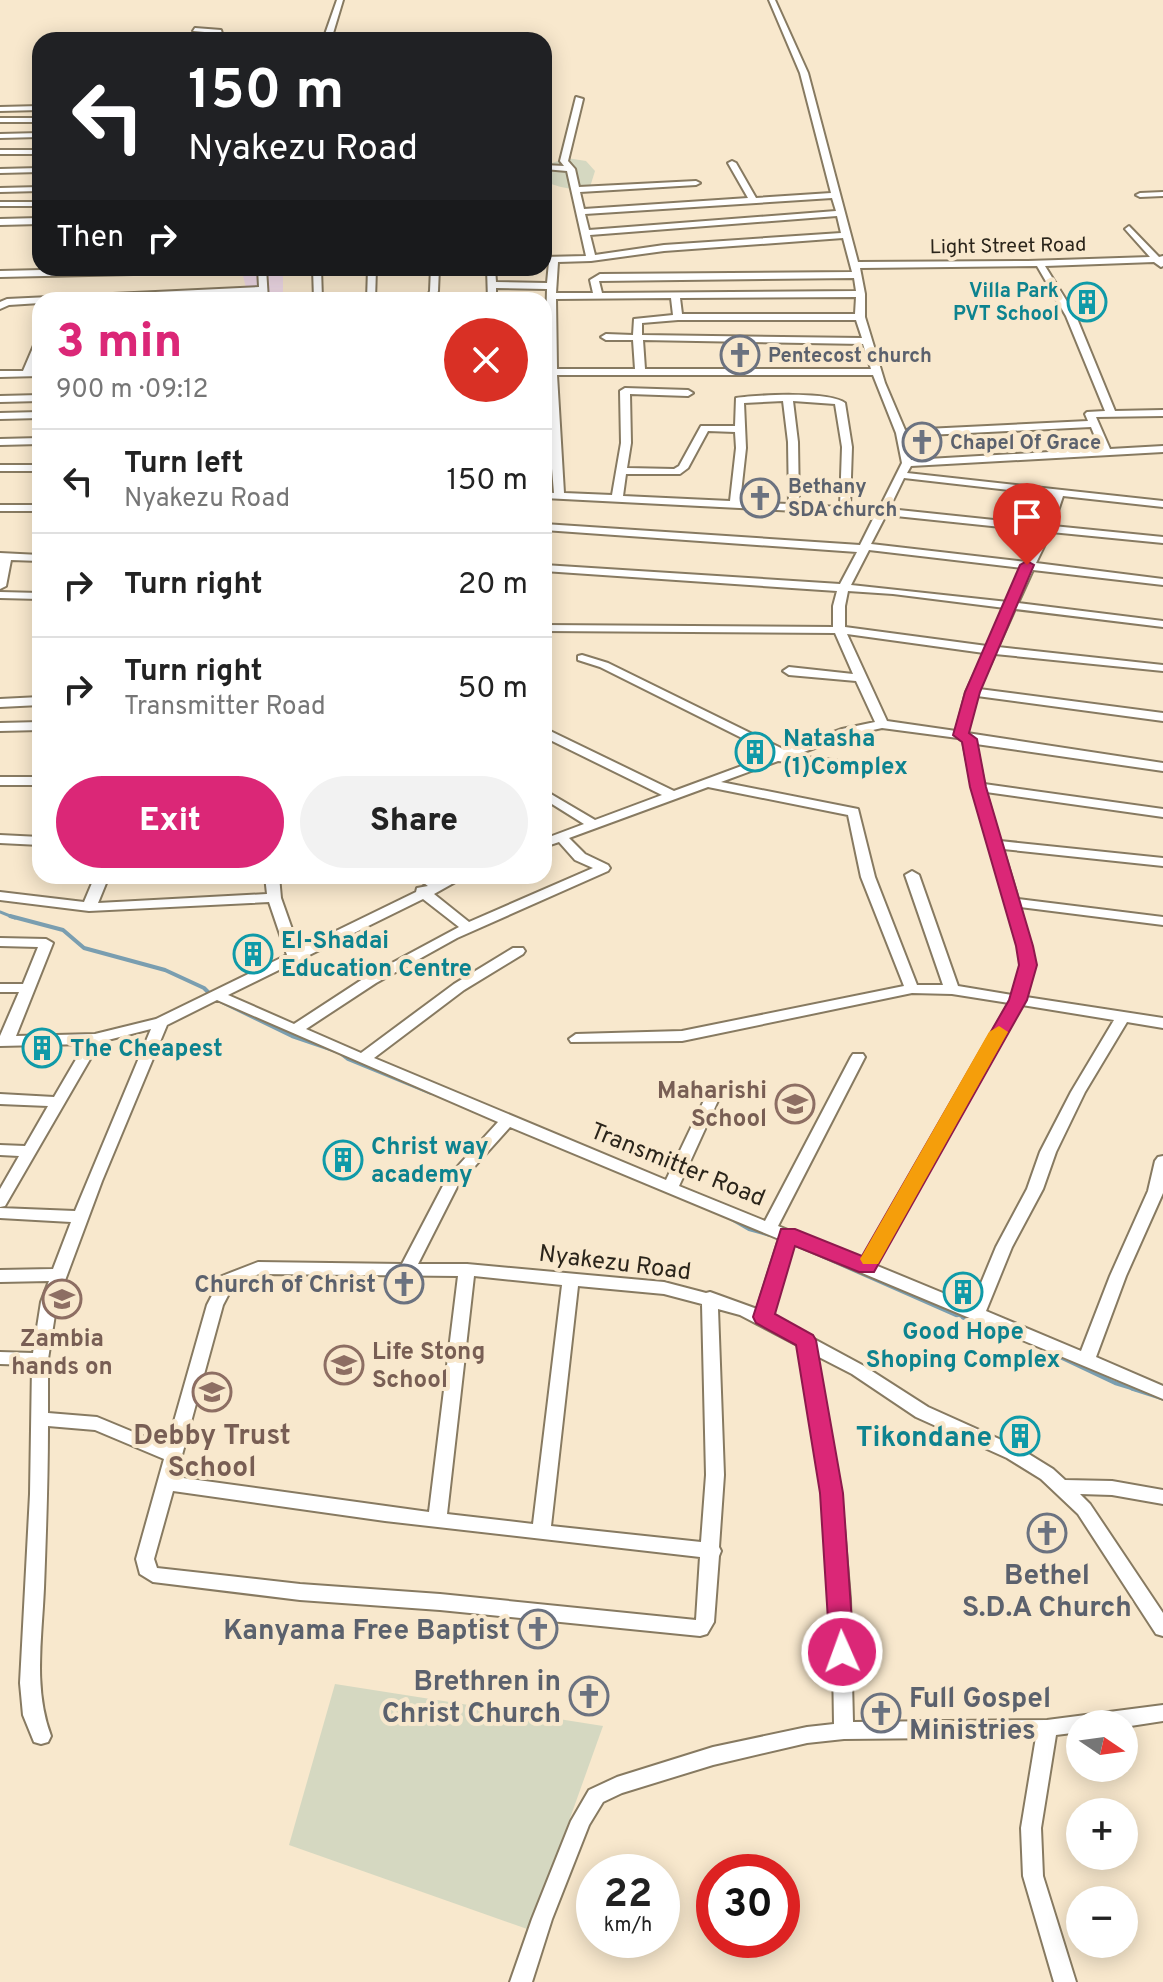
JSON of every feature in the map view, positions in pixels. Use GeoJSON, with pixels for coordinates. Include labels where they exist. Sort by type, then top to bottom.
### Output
{"type":"FeatureCollection","features":[{"type":"Feature","properties":{"kind":"street"},"geometry":{"type":"LineString","coordinates":[[330,32],[340,0]]}},
{"type":"Feature","properties":{"kind":"street"},"geometry":{"type":"LineString","coordinates":[[772,0],[804,73],[856,270],[861,294],[860,317],[901,433],[904,469],[844,587],[839,606],[839,630],[882,724]]}},
{"type":"Feature","properties":{"kind":"street"},"geometry":{"type":"LineString","coordinates":[[195,30],[219,32]]}},
{"type":"Feature","properties":{"kind":"street"},"geometry":{"type":"LineString","coordinates":[[579,99],[564,161],[577,190],[591,258]]}},
{"type":"Feature","properties":{"kind":"street"},"geometry":{"type":"LineString","coordinates":[[0,109],[32,108]]}},
{"type":"Feature","properties":{"kind":"street"},"geometry":{"type":"LineString","coordinates":[[0,120],[32,120]]}},
{"type":"Feature","properties":{"kind":"street"},"geometry":{"type":"LineString","coordinates":[[0,136],[32,135]]}},
{"type":"Feature","properties":{"kind":"street"},"geometry":{"type":"LineString","coordinates":[[0,152],[32,152]]}},
{"type":"Feature","properties":{"kind":"street"},"geometry":{"type":"LineString","coordinates":[[732,163],[753,200]]}},
{"type":"Feature","properties":{"kind":"street"},"geometry":{"type":"LineString","coordinates":[[552,167],[569,167]]}},
{"type":"Feature","properties":{"kind":"street"},"geometry":{"type":"LineString","coordinates":[[0,171],[32,170]]}},
{"type":"Feature","properties":{"kind":"street"},"geometry":{"type":"LineString","coordinates":[[577,190],[696,183]]}},
{"type":"Feature","properties":{"kind":"street"},"geometry":{"type":"LineString","coordinates":[[0,190],[32,189]]}},
{"type":"Feature","properties":{"kind":"street"},"geometry":{"type":"LineString","coordinates":[[1140,195],[1163,194]]}},
{"type":"Feature","properties":{"kind":"street"},"geometry":{"type":"LineString","coordinates":[[582,212],[834,195]]}},
{"type":"Feature","properties":{"kind":"street"},"geometry":{"type":"LineString","coordinates":[[0,204],[32,204]]}},
{"type":"Feature","properties":{"kind":"street"},"geometry":{"type":"LineString","coordinates":[[588,233],[839,213]]}},
{"type":"Feature","properties":{"kind":"street"},"geometry":{"type":"LineString","coordinates":[[0,222],[32,221]]}},
{"type":"Feature","properties":{"kind":"street"},"geometry":{"type":"LineString","coordinates":[[1129,229],[1161,261]]}},
{"type":"Feature","properties":{"kind":"street"},"geometry":{"type":"LineString","coordinates":[[552,260],[846,235]]}},
{"type":"Feature","properties":{"kind":"street","name":"Light Street Road"},"geometry":{"type":"LineString","coordinates":[[598,296],[594,280],[600,277],[1161,261]]}},
{"type":"Feature","properties":{"kind":"street"},"geometry":{"type":"LineString","coordinates":[[1039,263],[1053,283],[1084,346],[1111,413]]}},
{"type":"Feature","properties":{"kind":"street"},"geometry":{"type":"LineString","coordinates":[[0,274],[32,273]]}},
{"type":"Feature","properties":{"kind":"street"},"geometry":{"type":"LineString","coordinates":[[491,276],[491,292]]}},
{"type":"Feature","properties":{"kind":"street"},"geometry":{"type":"LineString","coordinates":[[550,276],[550,291]]}},
{"type":"Feature","properties":{"kind":"street"},"geometry":{"type":"LineString","coordinates":[[491,285],[598,296],[861,294]]}},
{"type":"Feature","properties":{"kind":"street"},"geometry":{"type":"LineString","coordinates":[[675,296],[678,317]]}},
{"type":"Feature","properties":{"kind":"street"},"geometry":{"type":"LineString","coordinates":[[0,306],[7,302],[32,300]]}},
{"type":"Feature","properties":{"kind":"street"},"geometry":{"type":"LineString","coordinates":[[640,372],[638,320],[678,317],[860,317]]}},
{"type":"Feature","properties":{"kind":"street"},"geometry":{"type":"LineString","coordinates":[[606,337],[640,340],[868,341]]}},
{"type":"Feature","properties":{"kind":"street"},"geometry":{"type":"LineString","coordinates":[[27,373],[32,361]]}},
{"type":"Feature","properties":{"kind":"street"},"geometry":{"type":"LineString","coordinates":[[552,372],[877,372]]}},
{"type":"Feature","properties":{"kind":"street"},"geometry":{"type":"LineString","coordinates":[[0,374],[32,373]]}},
{"type":"Feature","properties":{"kind":"street"},"geometry":{"type":"LineString","coordinates":[[617,499],[626,443],[625,391],[688,393]]}},
{"type":"Feature","properties":{"kind":"street"},"geometry":{"type":"LineString","coordinates":[[0,399],[32,398]]}},
{"type":"Feature","properties":{"kind":"street"},"geometry":{"type":"LineString","coordinates":[[788,398],[793,442],[794,506]]}},
{"type":"Feature","properties":{"kind":"street"},"geometry":{"type":"LineString","coordinates":[[735,504],[740,399],[834,400],[840,403],[847,447],[845,509]]}},
{"type":"Feature","properties":{"kind":"street"},"geometry":{"type":"LineString","coordinates":[[1107,453],[1090,414],[1163,413]]}},
{"type":"Feature","properties":{"kind":"street"},"geometry":{"type":"LineString","coordinates":[[0,416],[32,415]]}},
{"type":"Feature","properties":{"kind":"street"},"geometry":{"type":"LineString","coordinates":[[901,433],[1093,424]]}},
{"type":"Feature","properties":{"kind":"street"},"geometry":{"type":"LineString","coordinates":[[622,471],[681,471],[705,428],[740,429]]}},
{"type":"Feature","properties":{"kind":"street"},"geometry":{"type":"LineString","coordinates":[[0,442],[32,441]]}},
{"type":"Feature","properties":{"kind":"street"},"geometry":{"type":"LineString","coordinates":[[552,446],[559,496]]}},
{"type":"Feature","properties":{"kind":"street"},"geometry":{"type":"LineString","coordinates":[[904,469],[1163,449]]}},
{"type":"Feature","properties":{"kind":"street"},"geometry":{"type":"LineString","coordinates":[[0,468],[32,468]]}},
{"type":"Feature","properties":{"kind":"street"},"geometry":{"type":"LineString","coordinates":[[904,469],[1163,504]]}},
{"type":"Feature","properties":{"kind":"street"},"geometry":{"type":"LineString","coordinates":[[866,1267],[1018,1000],[1028,965],[965,737],[972,692],[1027,565],[1047,528],[1059,491]]}},
{"type":"Feature","properties":{"kind":"street"},"geometry":{"type":"LineString","coordinates":[[552,496],[845,509],[1163,540]]}},
{"type":"Feature","properties":{"kind":"street"},"geometry":{"type":"LineString","coordinates":[[0,508],[32,508]]}},
{"type":"Feature","properties":{"kind":"street"},"geometry":{"type":"LineString","coordinates":[[552,528],[864,548],[1163,582]]}},
{"type":"Feature","properties":{"kind":"street"},"geometry":{"type":"LineString","coordinates":[[0,586],[3,556],[32,558]]}},
{"type":"Feature","properties":{"kind":"street"},"geometry":{"type":"LineString","coordinates":[[552,569],[844,587],[1163,624]]}},
{"type":"Feature","properties":{"kind":"street"},"geometry":{"type":"LineString","coordinates":[[0,595],[32,596]]}},
{"type":"Feature","properties":{"kind":"street"},"geometry":{"type":"LineString","coordinates":[[552,628],[839,630],[1163,668]]}},
{"type":"Feature","properties":{"kind":"street"},"geometry":{"type":"LineString","coordinates":[[582,658],[604,665],[781,756],[845,765]]}},
{"type":"Feature","properties":{"kind":"street"},"geometry":{"type":"LineString","coordinates":[[789,671],[861,678]]}},
{"type":"Feature","properties":{"kind":"street"},"geometry":{"type":"LineString","coordinates":[[972,692],[1163,717]]}},
{"type":"Feature","properties":{"kind":"street"},"geometry":{"type":"LineString","coordinates":[[0,703],[32,701]]}},
{"type":"Feature","properties":{"kind":"street"},"geometry":{"type":"LineString","coordinates":[[552,840],[860,727],[882,724],[1163,767]]}},
{"type":"Feature","properties":{"kind":"street"},"geometry":{"type":"LineString","coordinates":[[0,727],[32,726]]}},
{"type":"Feature","properties":{"kind":"street"},"geometry":{"type":"LineString","coordinates":[[552,736],[674,796]]}},
{"type":"Feature","properties":{"kind":"street"},"geometry":{"type":"LineString","coordinates":[[0,781],[32,781]]}},
{"type":"Feature","properties":{"kind":"street"},"geometry":{"type":"LineString","coordinates":[[711,784],[854,812],[868,877],[912,989]]}},
{"type":"Feature","properties":{"kind":"street"},"geometry":{"type":"LineString","coordinates":[[978,787],[1163,813]]}},
{"type":"Feature","properties":{"kind":"street"},"geometry":{"type":"LineString","coordinates":[[552,799],[595,825]]}},
{"type":"Feature","properties":{"kind":"street"},"geometry":{"type":"LineString","coordinates":[[294,1030],[361,985],[507,910],[584,880],[603,868],[580,857],[561,837]]}},
{"type":"Feature","properties":{"kind":"street"},"geometry":{"type":"LineString","coordinates":[[0,839],[32,841]]}},
{"type":"Feature","properties":{"kind":"street"},"geometry":{"type":"LineString","coordinates":[[995,844],[1163,862]]}},
{"type":"Feature","properties":{"kind":"street"},"geometry":{"type":"LineString","coordinates":[[912,875],[952,990]]}},
{"type":"Feature","properties":{"kind":"street"},"geometry":{"type":"LineString","coordinates":[[89,907],[99,884]]}},
{"type":"Feature","properties":{"kind":"street"},"geometry":{"type":"LineString","coordinates":[[273,884],[274,898],[294,955]]}},
{"type":"Feature","properties":{"kind":"street"},"geometry":{"type":"LineString","coordinates":[[426,884],[470,929]]}},
{"type":"Feature","properties":{"kind":"street"},"geometry":{"type":"LineString","coordinates":[[0,942],[46,943],[29,988],[3,1041],[95,1039],[161,1022],[219,996],[294,955],[439,884]]}},
{"type":"Feature","properties":{"kind":"street"},"geometry":{"type":"LineString","coordinates":[[0,896],[89,907],[274,898]]}},
{"type":"Feature","properties":{"kind":"street"},"geometry":{"type":"LineString","coordinates":[[1013,902],[1163,921]]}},
{"type":"Feature","properties":{"kind":"street"},"geometry":{"type":"LineString","coordinates":[[363,1059],[459,987],[518,951]]}},
{"type":"Feature","properties":{"kind":"street"},"geometry":{"type":"LineString","coordinates":[[0,988],[29,988]]}},
{"type":"Feature","properties":{"kind":"street"},"geometry":{"type":"LineString","coordinates":[[576,1039],[682,1036],[912,989],[952,990],[1163,1023]]}},
{"type":"Feature","properties":{"kind":"street","name":"Transmitter Road"},"geometry":{"type":"LineString","coordinates":[[219,996],[1163,1393]]}},
{"type":"Feature","properties":{"kind":"street"},"geometry":{"type":"LineString","coordinates":[[976,1316],[1004,1247],[1035,1189],[1048,1152],[1078,1092],[1106,1050],[1123,1017]]}},
{"type":"Feature","properties":{"kind":"street"},"geometry":{"type":"LineString","coordinates":[[41,1736],[33,1715],[30,1683],[39,1494],[40,1359],[49,1302],[80,1217],[161,1022]]}},
{"type":"Feature","properties":{"kind":"street"},"geometry":{"type":"LineString","coordinates":[[0,1202],[95,1039]]}},
{"type":"Feature","properties":{"kind":"street"},"geometry":{"type":"LineString","coordinates":[[770,1227],[858,1057]]}},
{"type":"Feature","properties":{"kind":"street"},"geometry":{"type":"LineString","coordinates":[[671,1187],[714,1094]]}},
{"type":"Feature","properties":{"kind":"street"},"geometry":{"type":"LineString","coordinates":[[0,1099],[60,1102]]}},
{"type":"Feature","properties":{"kind":"street"},"geometry":{"type":"LineString","coordinates":[[408,1268],[452,1182],[509,1119]]}},
{"type":"Feature","properties":{"kind":"street"},"geometry":{"type":"LineString","coordinates":[[0,1150],[30,1151]]}},
{"type":"Feature","properties":{"kind":"street"},"geometry":{"type":"LineString","coordinates":[[1086,1361],[1118,1276],[1156,1191],[1163,1161]]}},
{"type":"Feature","properties":{"kind":"street"},"geometry":{"type":"LineString","coordinates":[[0,1213],[80,1217]]}},
{"type":"Feature","properties":{"kind":"street"},"geometry":{"type":"LineString","coordinates":[[763,1317],[788,1235]]}},
{"type":"Feature","properties":{"kind":"street","name":"Nyakezu Road"},"geometry":{"type":"LineString","coordinates":[[174,1456],[215,1305],[228,1280],[258,1268],[467,1270],[664,1288],[710,1298],[763,1317],[858,1370],[922,1412],[1013,1453],[1063,1487],[1084,1509],[1163,1628]]}},
{"type":"Feature","properties":{"kind":"street"},"geometry":{"type":"LineString","coordinates":[[437,1519],[467,1270]]}},
{"type":"Feature","properties":{"kind":"street"},"geometry":{"type":"LineString","coordinates":[[0,1276],[58,1275]]}},
{"type":"Feature","properties":{"kind":"street"},"geometry":{"type":"LineString","coordinates":[[541,1533],[571,1280]]}},
{"type":"Feature","properties":{"kind":"street"},"geometry":{"type":"LineString","coordinates":[[38,1419],[97,1424],[174,1456],[145,1559],[146,1569],[153,1575],[300,1592],[440,1602],[700,1628],[705,1622],[712,1551],[715,1475],[710,1298]]}},
{"type":"Feature","properties":{"kind":"street"},"geometry":{"type":"LineString","coordinates":[[806,1340],[832,1493],[841,1599],[844,1731]]}},
{"type":"Feature","properties":{"kind":"street"},"geometry":{"type":"LineString","coordinates":[[0,1358],[40,1359]]}},
{"type":"Feature","properties":{"kind":"street"},"geometry":{"type":"LineString","coordinates":[[167,1483],[541,1533],[712,1551]]}},
{"type":"Feature","properties":{"kind":"street"},"geometry":{"type":"LineString","coordinates":[[1063,1487],[1112,1488],[1163,1497]]}},
{"type":"Feature","properties":{"kind":"street"},"geometry":{"type":"LineString","coordinates":[[1138,1716],[1163,1713]]}},
{"type":"Feature","properties":{"kind":"street"},"geometry":{"type":"LineString","coordinates":[[521,1982],[542,1919],[576,1835],[596,1796],[617,1786],[749,1747],[844,1731],[1066,1726]]}},
{"type":"Feature","properties":{"kind":"street"},"geometry":{"type":"LineString","coordinates":[[1047,1728],[1034,1796],[1031,1828],[1033,1876],[1065,1982]]}},
{"type":"Feature","properties":{"kind":"shaded area"},"geometry":{"type":"Polygon","coordinates":[[[243,276],[283,276],[283,292],[247,292],[243,276]]]}},
{"type":"Feature","properties":{"kind":"green space"},"geometry":{"type":"Polygon","coordinates":[[[567,158],[586,161],[595,171],[590,187],[578,189],[552,184],[552,163],[567,158]]]}},
{"type":"Feature","properties":{"kind":"green space"},"geometry":{"type":"Polygon","coordinates":[[[335,1684],[603,1726],[530,1930],[289,1845],[335,1684]]]}},
{"type":"Feature","properties":{"kind":"waterway"},"geometry":{"type":"LineString","coordinates":[[0,912],[10,916]]}},
{"type":"Feature","properties":{"kind":"waterway"},"geometry":{"type":"LineString","coordinates":[[10,916],[63,930],[84,948],[165,970],[204,988],[212,996]]}},
{"type":"Feature","properties":{"kind":"waterway"},"geometry":{"type":"LineString","coordinates":[[10,916],[15,918]]}},
{"type":"Feature","properties":{"kind":"waterway"},"geometry":{"type":"LineString","coordinates":[[220,1001],[292,1036],[339,1052],[348,1059],[431,1093]]}},
{"type":"Feature","properties":{"kind":"waterway"},"geometry":{"type":"LineString","coordinates":[[730,1218],[749,1229],[770,1235]]}},
{"type":"Feature","properties":{"kind":"waterway"},"geometry":{"type":"LineString","coordinates":[[822,1256],[958,1316],[987,1325]]}},
{"type":"Feature","properties":{"kind":"waterway"},"geometry":{"type":"LineString","coordinates":[[1043,1349],[1115,1383],[1138,1390]]}},
{"type":"Feature","properties":{"kind":"waterway"},"geometry":{"type":"LineString","coordinates":[[1132,1388],[1163,1398]]}},
{"type":"Feature","properties":{"kind":"slow traffic"},"geometry":{"type":"LineString","coordinates":[[871,1259],[999,1032]]}},
{"type":"Feature","properties":{"kind":"place","name":"Villa Park PVT School"},"geometry":{"type":"Point","coordinates":[1087,302]}},
{"type":"Feature","properties":{"kind":"place","name":"Pentecost church"},"geometry":{"type":"Point","coordinates":[740,355]}},
{"type":"Feature","properties":{"kind":"place","name":"Chapel Of Grace"},"geometry":{"type":"Point","coordinates":[922,442]}},
{"type":"Feature","properties":{"kind":"place","name":"Bethany SDA church"},"geometry":{"type":"Point","coordinates":[760,498]}},
{"type":"Feature","properties":{"kind":"place","name":"Natasha (1)Complex"},"geometry":{"type":"Point","coordinates":[755,752]}},
{"type":"Feature","properties":{"kind":"place","name":"El-Shadai Education Centre"},"geometry":{"type":"Point","coordinates":[253,954]}},
{"type":"Feature","properties":{"kind":"place","name":"The Cheapest"},"geometry":{"type":"Point","coordinates":[42,1048]}},
{"type":"Feature","properties":{"kind":"place","name":"Maharishi School"},"geometry":{"type":"Point","coordinates":[795,1104]}},
{"type":"Feature","properties":{"kind":"place","name":"Christ way academy"},"geometry":{"type":"Point","coordinates":[343,1160]}},
{"type":"Feature","properties":{"kind":"place","name":"Church of Christ"},"geometry":{"type":"Point","coordinates":[404,1284]}},
{"type":"Feature","properties":{"kind":"place","name":"Good Hope Shoping Complex"},"geometry":{"type":"Point","coordinates":[963,1292]}},
{"type":"Feature","properties":{"kind":"place","name":"Zambia hands on"},"geometry":{"type":"Point","coordinates":[62,1299]}},
{"type":"Feature","properties":{"kind":"place","name":"Life Stong School"},"geometry":{"type":"Point","coordinates":[344,1365]}},
{"type":"Feature","properties":{"kind":"place","name":"Debby Trust School"},"geometry":{"type":"Point","coordinates":[212,1392]}},
{"type":"Feature","properties":{"kind":"place","name":"Tikondane"},"geometry":{"type":"Point","coordinates":[1020,1436]}},
{"type":"Feature","properties":{"kind":"place","name":"Bethel S.D.A Church"},"geometry":{"type":"Point","coordinates":[1047,1533]}},
{"type":"Feature","properties":{"kind":"place","name":"Kanyama Free Baptist"},"geometry":{"type":"Point","coordinates":[538,1629]}},
{"type":"Feature","properties":{"kind":"place","name":"Brethren in Christ Church"},"geometry":{"type":"Point","coordinates":[589,1696]}},
{"type":"Feature","properties":{"kind":"place","name":"Full Gospel Ministries"},"geometry":{"type":"Point","coordinates":[881,1713]}},
{"type":"Feature","properties":{"kind":"route"},"geometry":{"type":"LineString","coordinates":[[842,1652],[832,1493],[817,1422],[806,1340],[763,1317],[788,1235],[866,1267],[977,1067],[1018,1000],[1024,983],[1028,965],[1025,946],[978,787],[969,739],[961,735],[972,692],[1027,565]]}}]}
